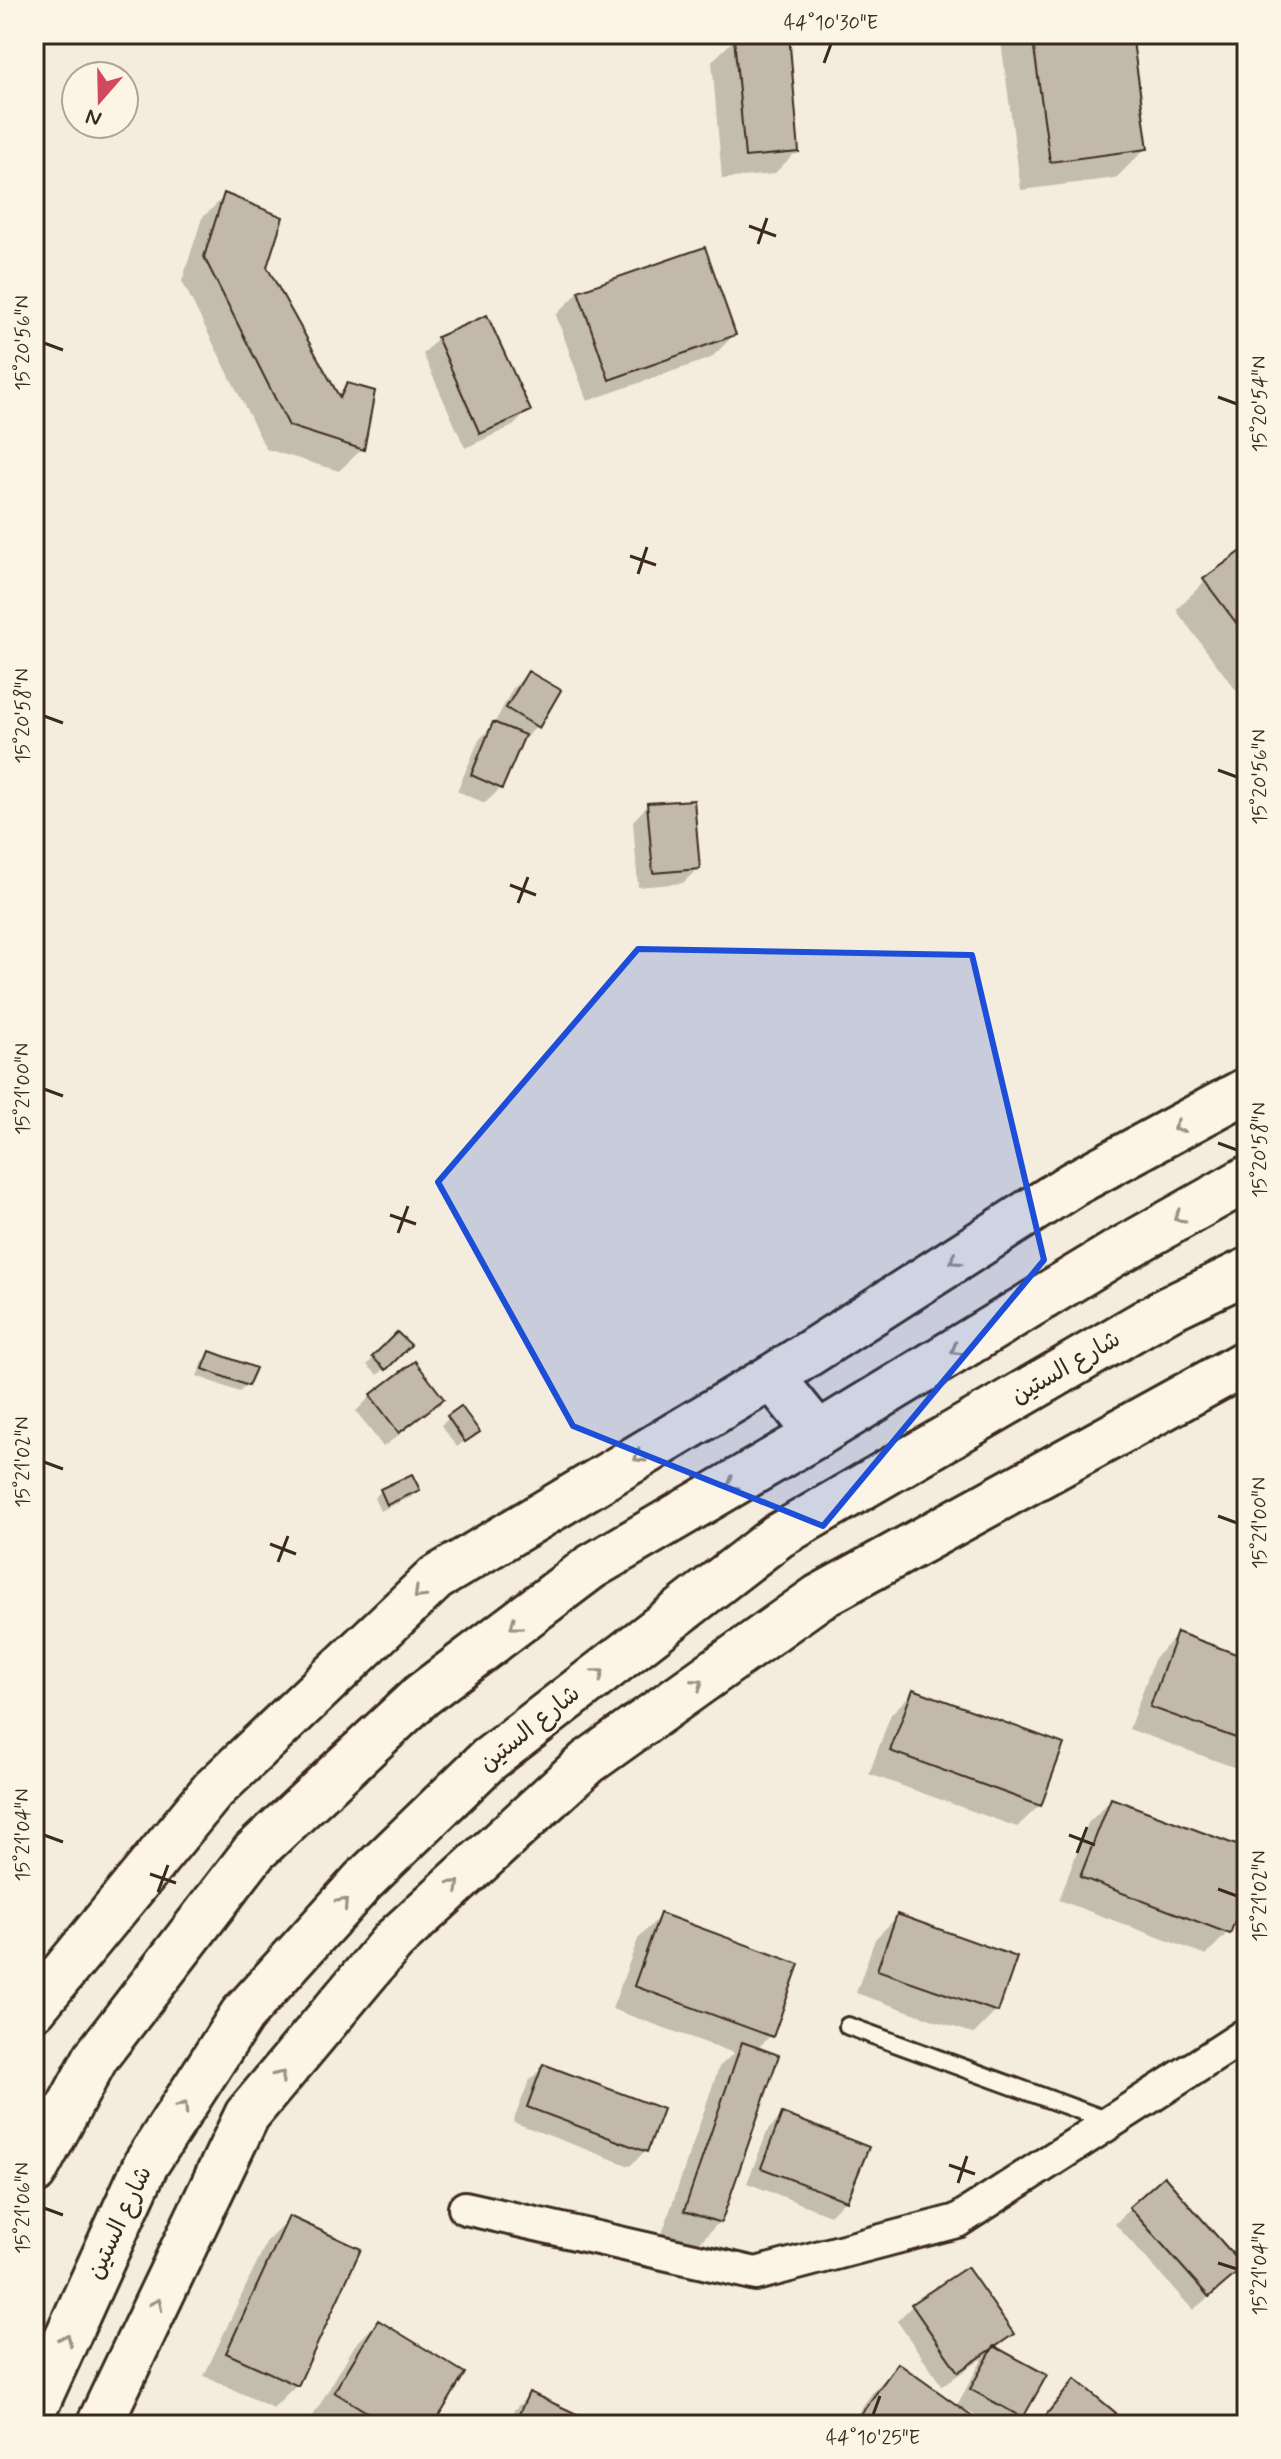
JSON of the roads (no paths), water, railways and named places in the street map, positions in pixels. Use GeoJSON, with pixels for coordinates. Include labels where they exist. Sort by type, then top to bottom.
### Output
{"type":"FeatureCollection","features":[{"type":"Feature","properties":{"kind":"main road"},"geometry":{"type":"LineString","coordinates":[[34,2008],[213,1790],[436,1578],[772,1377],[1073,1184],[1247,1090]]}},
{"type":"Feature","properties":{"kind":"main road"},"geometry":{"type":"LineString","coordinates":[[34,2172],[96,2057],[254,1852],[422,1695],[591,1567],[818,1434],[1114,1254],[1247,1179]]}},
{"type":"Feature","properties":{"kind":"main road","name":"شارع الستين"},"geometry":{"type":"LineString","coordinates":[[34,2410],[146,2164],[242,2015],[363,1881],[488,1760],[778,1536],[1168,1309],[1247,1271]]}},
{"type":"Feature","properties":{"kind":"main road"},"geometry":{"type":"LineString","coordinates":[[99,2425],[247,2115],[393,1941],[588,1762],[819,1597],[1247,1362]]}},
{"type":"Feature","properties":{"kind":"main road"},"geometry":{"type":"LineString","coordinates":[[772,1377],[818,1434]]}},
{"type":"Feature","properties":{"kind":"street"},"geometry":{"type":"LineString","coordinates":[[465,2208],[756,2274],[957,2221],[1247,2034]]}},
{"type":"Feature","properties":{"kind":"lane"},"geometry":{"type":"LineString","coordinates":[[848,2026],[1111,2122]]}}]}
